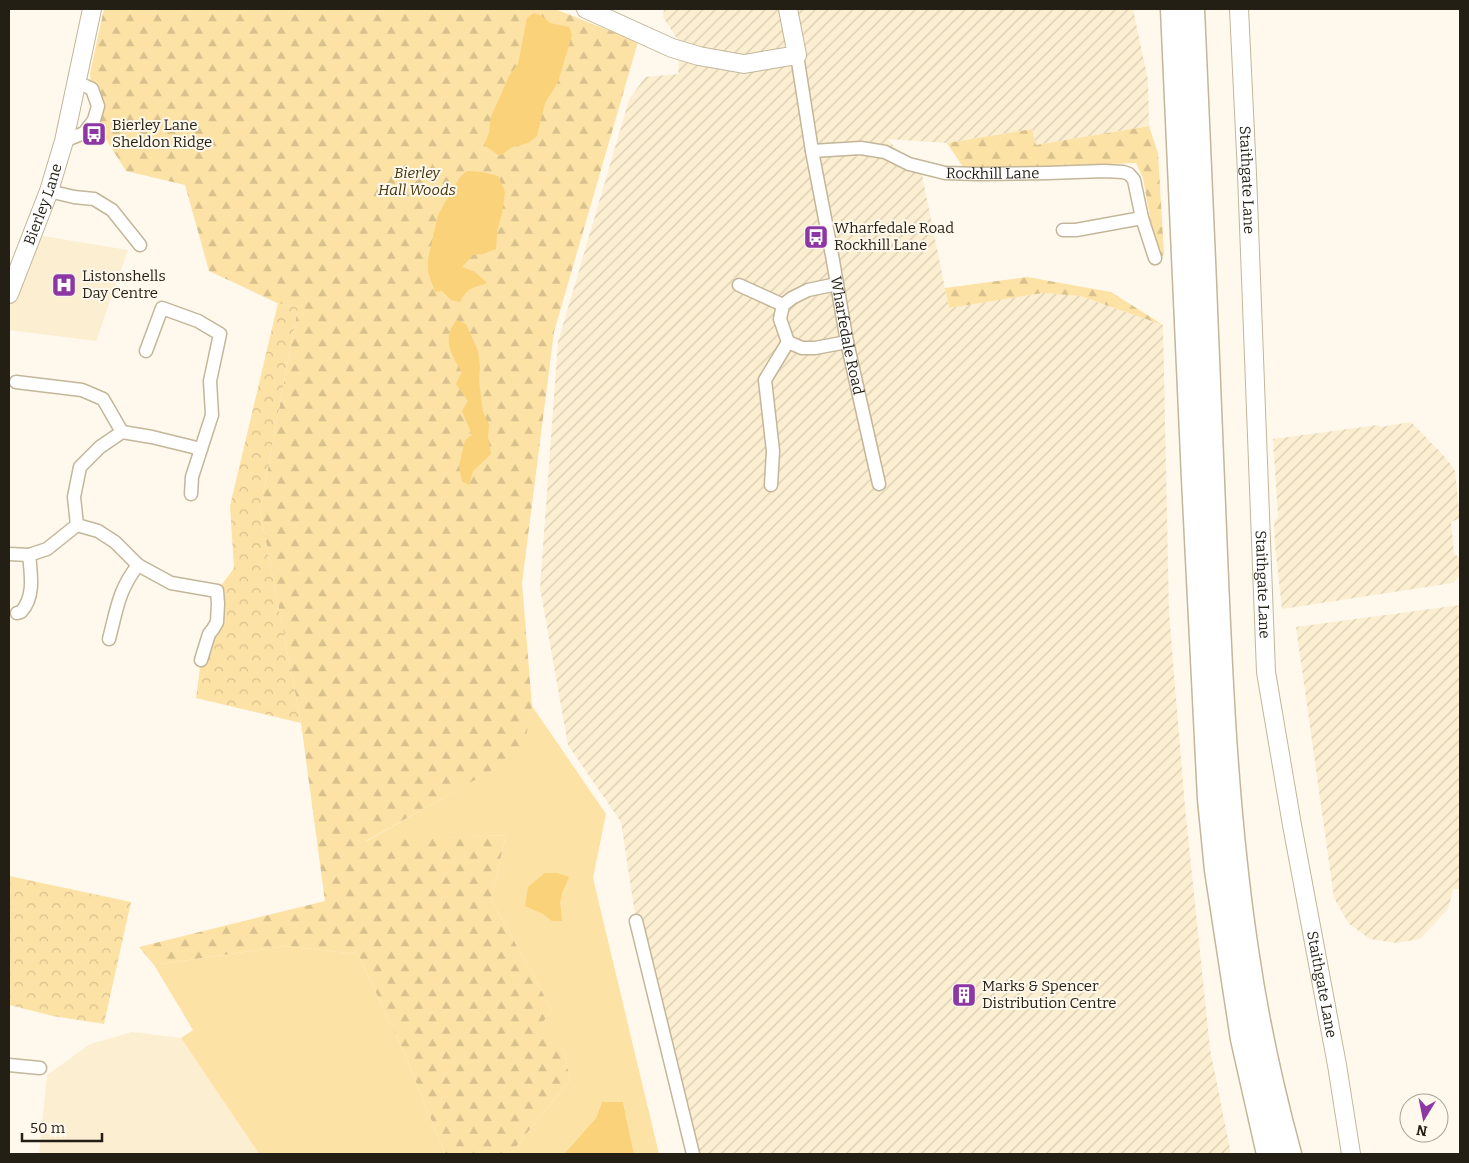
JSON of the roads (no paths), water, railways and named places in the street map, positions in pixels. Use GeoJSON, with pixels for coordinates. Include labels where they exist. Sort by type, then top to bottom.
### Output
{"type":"FeatureCollection","features":[{"type":"Feature","properties":{"kind":"highway"},"geometry":{"type":"LineString","coordinates":[[1157,9],[1165,89],[1178,151]]}},
{"type":"Feature","properties":{"kind":"highway"},"geometry":{"type":"LineString","coordinates":[[1172,9],[1209,799],[1216,870],[1242,1039],[1268,1154]]}},
{"type":"Feature","properties":{"kind":"highway"},"geometry":{"type":"LineString","coordinates":[[1193,9],[1218,603],[1230,799],[1247,952],[1263,1039],[1290,1154]]}},
{"type":"Feature","properties":{"kind":"street","name":"Bierley Lane"},"geometry":{"type":"LineString","coordinates":[[10,286],[49,191],[64,141],[92,9]]}},
{"type":"Feature","properties":{"kind":"street"},"geometry":{"type":"LineString","coordinates":[[586,9],[672,48],[699,56],[744,64],[797,55]]}},
{"type":"Feature","properties":{"kind":"street","name":"Wharfedale Road"},"geometry":{"type":"LineString","coordinates":[[788,9],[847,342],[878,484]]}},
{"type":"Feature","properties":{"kind":"street","name":"Staithgate Lane"},"geometry":{"type":"LineString","coordinates":[[1239,9],[1266,672],[1292,825],[1337,1065],[1351,1154]]}},
{"type":"Feature","properties":{"kind":"street"},"geometry":{"type":"LineString","coordinates":[[64,141],[84,133],[94,120],[98,106],[92,89],[77,82]]}},
{"type":"Feature","properties":{"kind":"street","name":"Rockhill Lane"},"geometry":{"type":"LineString","coordinates":[[812,151],[861,148],[885,152],[909,164],[945,174],[1123,172],[1129,174],[1134,180],[1142,218],[1155,258]]}},
{"type":"Feature","properties":{"kind":"street"},"geometry":{"type":"LineString","coordinates":[[49,191],[74,197],[94,199],[112,210],[124,232],[140,245]]}},
{"type":"Feature","properties":{"kind":"street"},"geometry":{"type":"LineString","coordinates":[[1063,230],[1076,230],[1142,218]]}},
{"type":"Feature","properties":{"kind":"street"},"geometry":{"type":"LineString","coordinates":[[837,284],[808,290],[792,298],[784,304],[780,319],[788,342],[802,348],[815,348],[847,342]]}},
{"type":"Feature","properties":{"kind":"street"},"geometry":{"type":"LineString","coordinates":[[739,286],[784,304]]}},
{"type":"Feature","properties":{"kind":"street"},"geometry":{"type":"LineString","coordinates":[[146,351],[162,302],[224,333],[210,382],[212,415],[192,477],[191,494]]}},
{"type":"Feature","properties":{"kind":"street"},"geometry":{"type":"LineString","coordinates":[[771,485],[773,451],[765,380],[788,342]]}},
{"type":"Feature","properties":{"kind":"street"},"geometry":{"type":"LineString","coordinates":[[14,382],[82,390],[103,399],[122,432]]}},
{"type":"Feature","properties":{"kind":"street"},"geometry":{"type":"LineString","coordinates":[[77,525],[74,497],[80,467],[100,447],[122,432],[201,449]]}},
{"type":"Feature","properties":{"kind":"street"},"geometry":{"type":"LineString","coordinates":[[9,554],[29,555],[47,549],[77,525]]}},
{"type":"Feature","properties":{"kind":"street"},"geometry":{"type":"LineString","coordinates":[[77,525],[98,531],[114,542],[138,566],[171,583],[217,591],[217,622],[209,634],[201,660]]}},
{"type":"Feature","properties":{"kind":"street"},"geometry":{"type":"LineString","coordinates":[[17,613],[21,612],[28,601],[31,580],[29,555]]}},
{"type":"Feature","properties":{"kind":"street"},"geometry":{"type":"LineString","coordinates":[[109,639],[122,590],[128,578],[138,566]]}},
{"type":"Feature","properties":{"kind":"street"},"geometry":{"type":"LineString","coordinates":[[636,921],[693,1154]]}},
{"type":"Feature","properties":{"kind":"street"},"geometry":{"type":"LineString","coordinates":[[9,1065],[40,1068]]}},
{"type":"Feature","properties":{"kind":"place","name":"Bierley Lane Sheldon Ridge"},"geometry":{"type":"Point","coordinates":[94,134]}},
{"type":"Feature","properties":{"kind":"place","name":"Wharfedale Road Rockhill Lane"},"geometry":{"type":"Point","coordinates":[816,237]}},
{"type":"Feature","properties":{"kind":"place","name":"Listonshells Day Centre"},"geometry":{"type":"Point","coordinates":[64,285]}},
{"type":"Feature","properties":{"kind":"place","name":"Marks & Spencer Distribution Centre"},"geometry":{"type":"Point","coordinates":[964,995]}},
{"type":"Feature","properties":{"kind":"park label","name":"Bierley Hall Woods"},"geometry":{"type":"Point","coordinates":[417,182]}}]}
